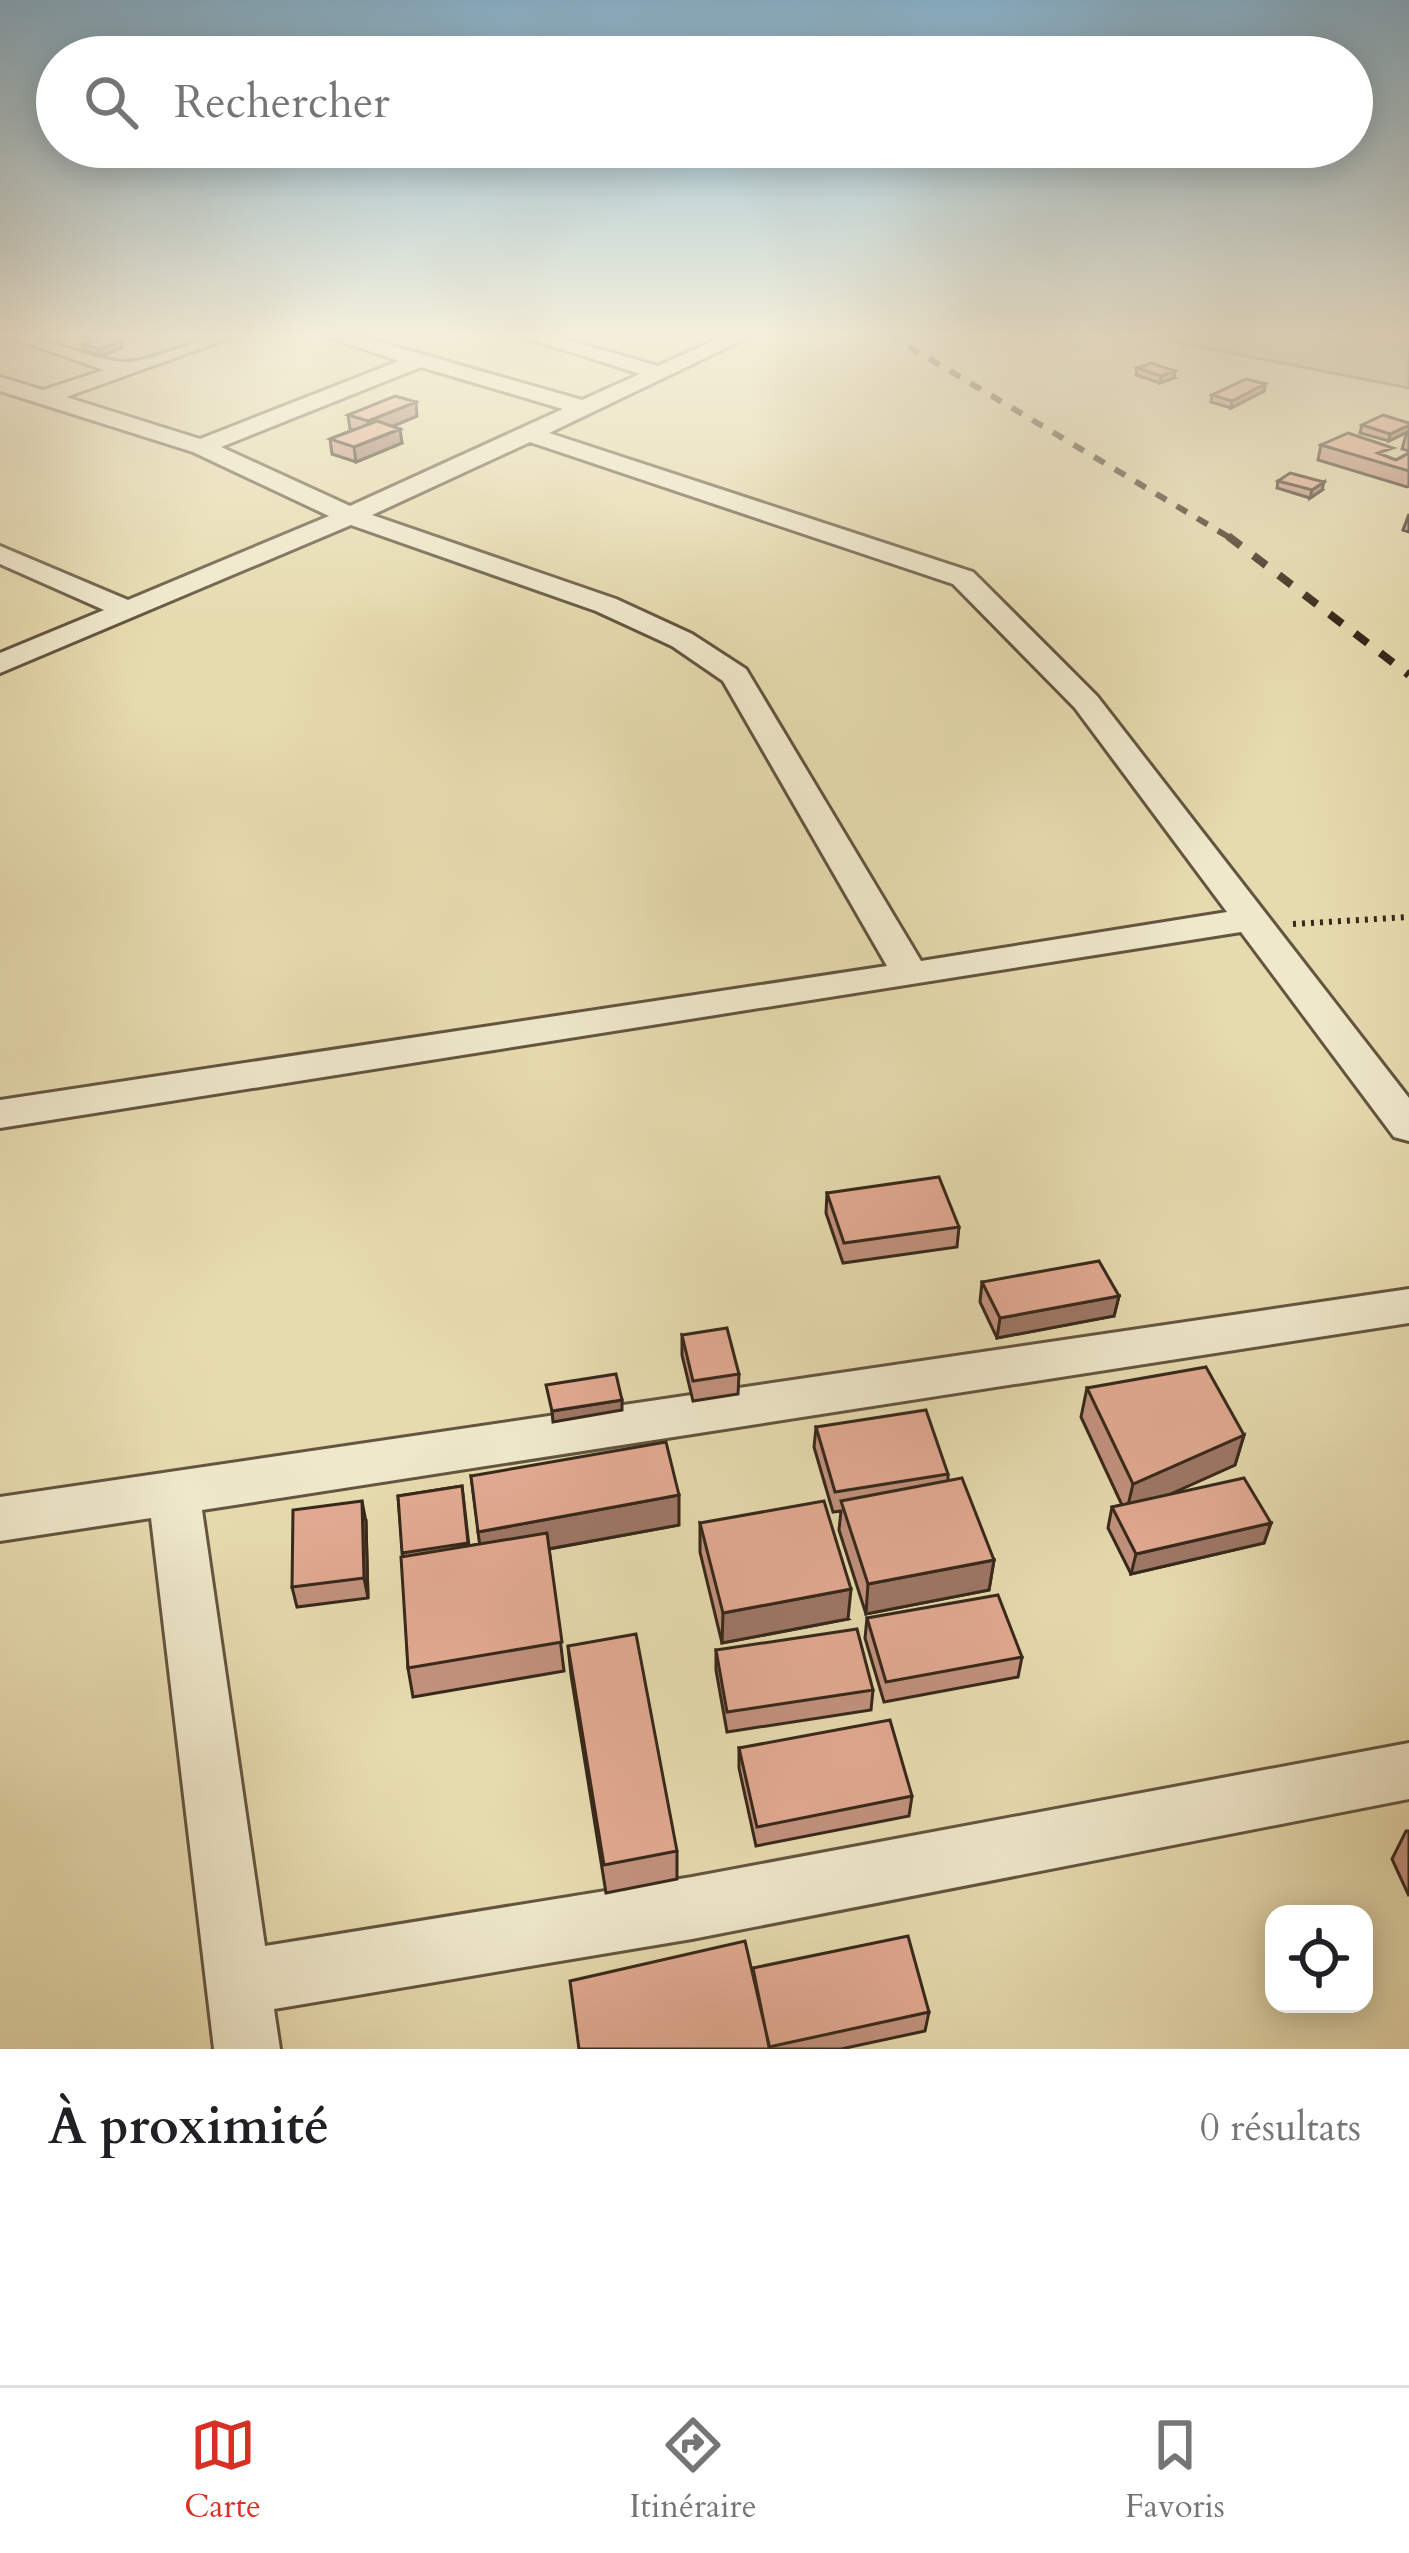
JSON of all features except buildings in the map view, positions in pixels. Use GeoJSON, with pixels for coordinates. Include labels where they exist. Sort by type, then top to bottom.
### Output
{"type":"FeatureCollection","features":[{"type":"Feature","properties":{"kind":"street"},"geometry":{"type":"LineString","coordinates":[[145,430],[201,447],[350,516],[606,605],[682,640],[735,675],[910,973]]}},
{"type":"Feature","properties":{"kind":"street"},"geometry":{"type":"LineString","coordinates":[[201,447],[245,430]]}},
{"type":"Feature","properties":{"kind":"street"},"geometry":{"type":"LineString","coordinates":[[0,664],[350,516],[539,430]]}},
{"type":"Feature","properties":{"kind":"street"},"geometry":{"type":"LineString","coordinates":[[530,434],[963,578],[1086,702],[1247,920],[1409,1126]]}},
{"type":"Feature","properties":{"kind":"street"},"geometry":{"type":"LineString","coordinates":[[0,554],[128,610]]}},
{"type":"Feature","properties":{"kind":"street"},"geometry":{"type":"LineString","coordinates":[[0,1114],[1247,920]]}},
{"type":"Feature","properties":{"kind":"street"},"geometry":{"type":"LineString","coordinates":[[0,1520],[1409,1306]]}},
{"type":"Feature","properties":{"kind":"street"},"geometry":{"type":"LineString","coordinates":[[173,1493],[247,2049]]}},
{"type":"Feature","properties":{"kind":"street"},"geometry":{"type":"LineString","coordinates":[[237,1983],[692,1908],[1409,1771]]}},
{"type":"Feature","properties":{"kind":"path"},"geometry":{"type":"LineString","coordinates":[[1247,920],[1288,925],[1409,916]]}},
{"type":"Feature","properties":{"kind":"railway"},"geometry":{"type":"LineString","coordinates":[[1048,430],[1232,539]]}},
{"type":"Feature","properties":{"kind":"railway"},"geometry":{"type":"LineString","coordinates":[[1228,536],[1232,539]]}},
{"type":"Feature","properties":{"kind":"railway"},"geometry":{"type":"LineString","coordinates":[[1232,539],[1409,675]]}}]}
